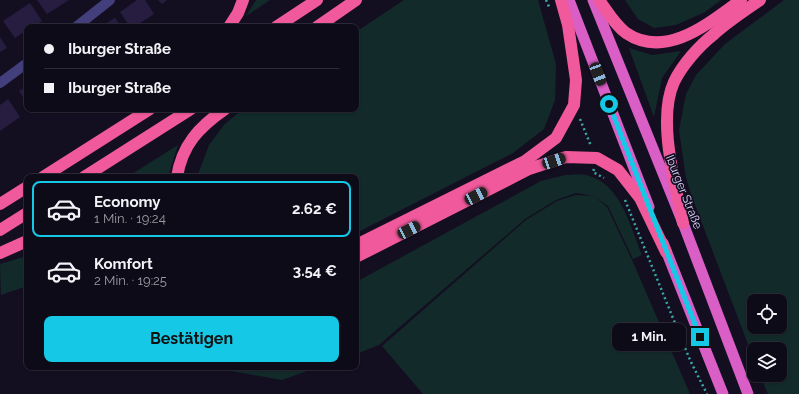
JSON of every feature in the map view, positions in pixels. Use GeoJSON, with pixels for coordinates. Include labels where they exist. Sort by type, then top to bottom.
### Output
{"type":"FeatureCollection","features":[{"type":"Feature","properties":{"kind":"highway"},"geometry":{"type":"LineString","coordinates":[[231,24],[238,13],[243,0]]}},
{"type":"Feature","properties":{"kind":"highway"},"geometry":{"type":"LineString","coordinates":[[280,24],[316,0]]}},
{"type":"Feature","properties":{"kind":"highway"},"geometry":{"type":"LineString","coordinates":[[321,24],[356,0]]}},
{"type":"Feature","properties":{"kind":"highway"},"geometry":{"type":"LineString","coordinates":[[359,244],[525,161],[556,138],[574,105],[576,80],[568,25],[561,0]]}},
{"type":"Feature","properties":{"kind":"highway"},"geometry":{"type":"LineString","coordinates":[[569,0],[666,252],[723,394]]}},
{"type":"Feature","properties":{"kind":"highway","name":"Iburger Straße"},"geometry":{"type":"LineString","coordinates":[[593,0],[683,223],[748,394]]}},
{"type":"Feature","properties":{"kind":"highway"},"geometry":{"type":"LineString","coordinates":[[599,0],[626,33],[646,42],[674,41],[702,28],[741,0]]}},
{"type":"Feature","properties":{"kind":"highway"},"geometry":{"type":"LineString","coordinates":[[683,223],[667,132],[667,109],[674,82],[690,58],[713,35],[760,0]]}},
{"type":"Feature","properties":{"kind":"highway"},"geometry":{"type":"LineString","coordinates":[[48,174],[145,112]]}},
{"type":"Feature","properties":{"kind":"highway"},"geometry":{"type":"LineString","coordinates":[[89,174],[186,112]]}},
{"type":"Feature","properties":{"kind":"highway"},"geometry":{"type":"LineString","coordinates":[[177,174],[179,163],[189,142],[213,117],[220,112]]}},
{"type":"Feature","properties":{"kind":"highway"},"geometry":{"type":"LineString","coordinates":[[359,255],[529,169],[566,157],[597,158],[618,170],[640,198],[666,252]]}},
{"type":"Feature","properties":{"kind":"highway"},"geometry":{"type":"LineString","coordinates":[[0,204],[24,189]]}},
{"type":"Feature","properties":{"kind":"highway"},"geometry":{"type":"LineString","coordinates":[[0,230],[24,215]]}},
{"type":"Feature","properties":{"kind":"highway"},"geometry":{"type":"LineString","coordinates":[[0,253],[24,242]]}},
{"type":"Feature","properties":{"kind":"street"},"geometry":{"type":"LineString","coordinates":[[80,24],[110,0]]}},
{"type":"Feature","properties":{"kind":"street"},"geometry":{"type":"LineString","coordinates":[[0,83],[24,65]]}},
{"type":"Feature","properties":{"kind":"path"},"geometry":{"type":"LineString","coordinates":[[546,0],[551,14]]}},
{"type":"Feature","properties":{"kind":"path"},"geometry":{"type":"LineString","coordinates":[[574,105],[597,158],[594,172],[609,180]]}},
{"type":"Feature","properties":{"kind":"path"},"geometry":{"type":"LineString","coordinates":[[623,197],[690,360],[707,394]]}},
{"type":"Feature","properties":{"kind":"green space"},"geometry":{"type":"Polygon","coordinates":[[[256,0],[270,0],[246,16],[256,0]]]}},
{"type":"Feature","properties":{"kind":"green space"},"geometry":{"type":"Polygon","coordinates":[[[404,0],[538,0],[556,64],[555,100],[544,129],[513,153],[359,231],[359,174],[198,174],[209,145],[224,125],[239,112],[359,112],[359,30],[404,0]]]}},
{"type":"Feature","properties":{"kind":"green space"},"geometry":{"type":"Polygon","coordinates":[[[625,0],[721,0],[705,12],[676,25],[654,28],[638,19],[625,0]]]}},
{"type":"Feature","properties":{"kind":"green space"},"geometry":{"type":"Polygon","coordinates":[[[784,0],[799,0],[799,394],[768,394],[763,382],[787,382],[787,342],[747,342],[692,197],[686,178],[679,130],[686,94],[696,75],[725,44],[784,0]]]}},
{"type":"Feature","properties":{"kind":"green space"},"geometry":{"type":"Polygon","coordinates":[[[629,48],[652,55],[681,51],[662,78],[654,117],[629,48]]]}},
{"type":"Feature","properties":{"kind":"green space"},"geometry":{"type":"Polygon","coordinates":[[[178,145],[169,174],[132,174],[178,145]]]}},
{"type":"Feature","properties":{"kind":"green space"},"geometry":{"type":"Polygon","coordinates":[[[565,175],[586,175],[598,180],[608,187],[616,196],[623,207],[642,255],[633,259],[608,206],[595,197],[607,207],[632,260],[690,394],[423,394],[382,346],[526,220],[557,201],[576,195],[595,196],[576,193],[556,200],[525,219],[379,345],[359,353],[359,280],[541,181],[565,175]]]}},
{"type":"Feature","properties":{"kind":"green space"},"geometry":{"type":"Polygon","coordinates":[[[24,257],[24,287],[1,295],[0,264],[24,257]]]}},
{"type":"Feature","properties":{"kind":"green space"},"geometry":{"type":"Polygon","coordinates":[[[225,370],[310,370],[282,380],[225,370]]]}},
{"type":"Feature","properties":{"kind":"building"},"geometry":{"type":"Polygon","coordinates":[[[37,0],[69,0],[47,14],[37,0]]]}},
{"type":"Feature","properties":{"kind":"building"},"geometry":{"type":"Polygon","coordinates":[[[137,0],[145,0],[154,14],[139,24],[128,24],[120,12],[137,0]]]}},
{"type":"Feature","properties":{"kind":"building"},"geometry":{"type":"Polygon","coordinates":[[[158,0],[167,0],[162,4],[158,0]]]}},
{"type":"Feature","properties":{"kind":"building"},"geometry":{"type":"Polygon","coordinates":[[[30,3],[42,21],[37,24],[24,24],[24,32],[15,38],[3,21],[30,3]]]}},
{"type":"Feature","properties":{"kind":"building"},"geometry":{"type":"Polygon","coordinates":[[[115,18],[119,24],[105,24],[115,18]]]}},
{"type":"Feature","properties":{"kind":"building"},"geometry":{"type":"Polygon","coordinates":[[[0,37],[7,48],[0,52],[0,37]]]}},
{"type":"Feature","properties":{"kind":"building"},"geometry":{"type":"Polygon","coordinates":[[[24,88],[24,99],[19,91],[24,88]]]}},
{"type":"Feature","properties":{"kind":"building"},"geometry":{"type":"Polygon","coordinates":[[[8,99],[20,117],[0,131],[0,105],[8,99]]]}},
{"type":"Feature","properties":{"kind":"route"},"geometry":{"type":"LineString","coordinates":[[609,104],[700,337]]}}]}
